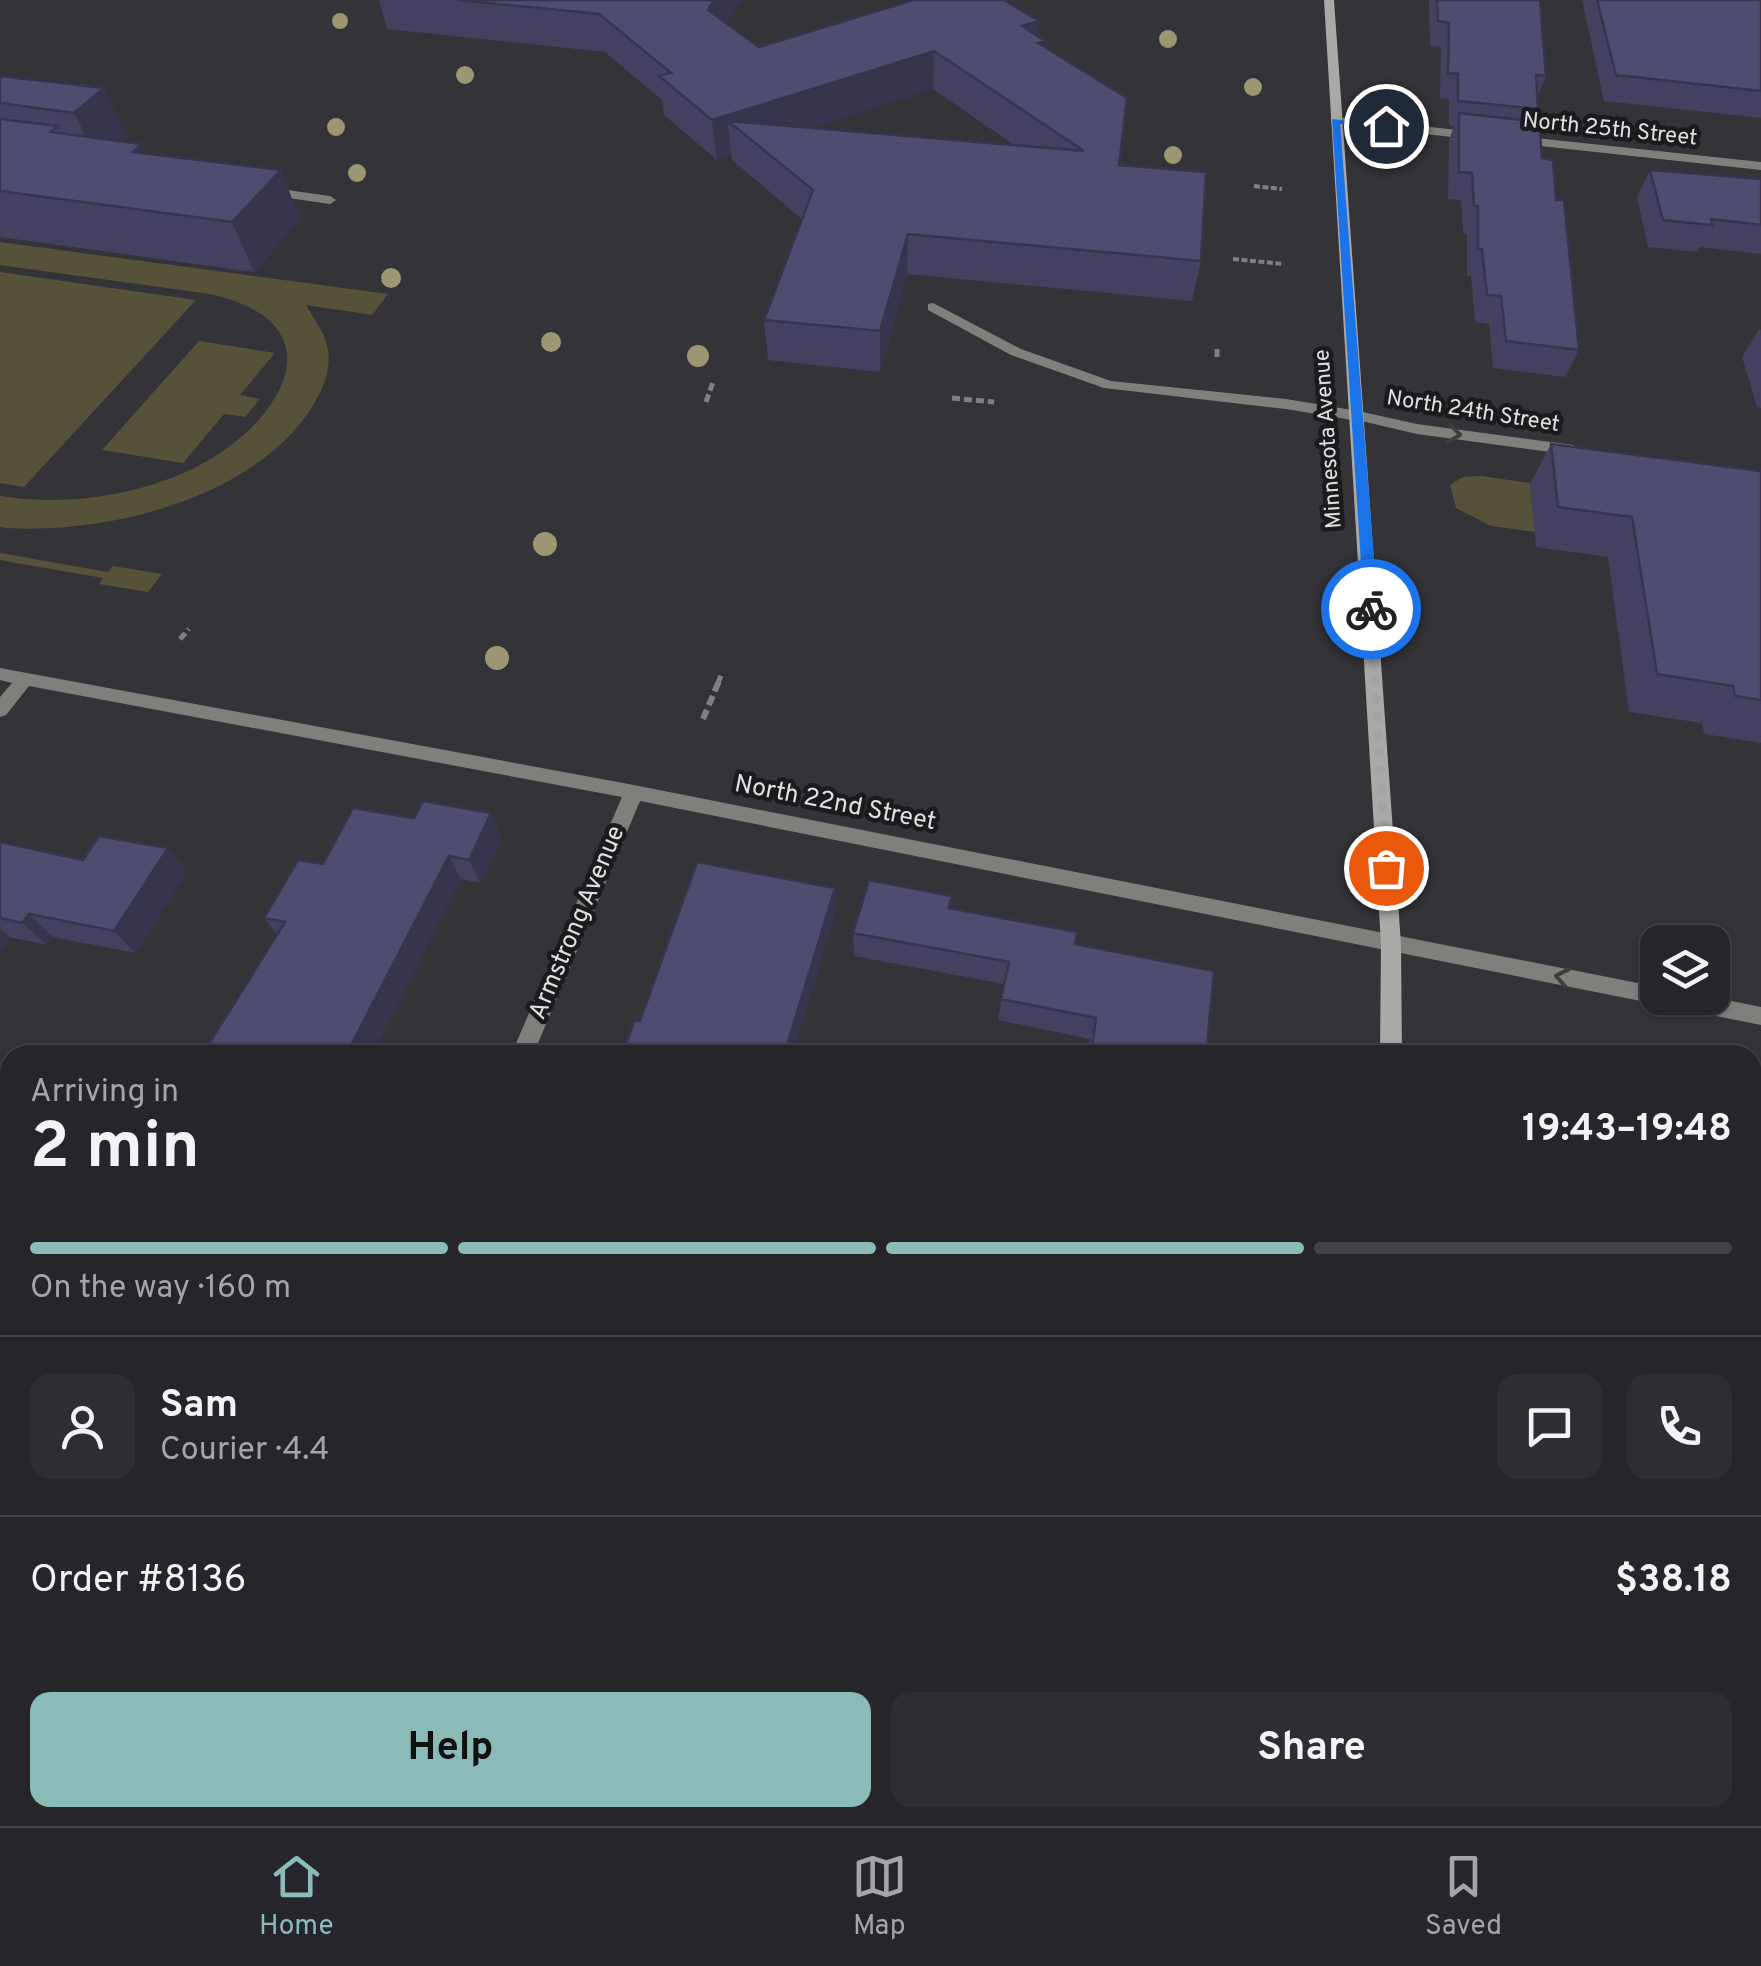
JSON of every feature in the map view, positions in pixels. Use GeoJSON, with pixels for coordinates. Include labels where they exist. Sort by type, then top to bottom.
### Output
{"type":"FeatureCollection","features":[{"type":"Feature","properties":{"kind":"main road","name":"Minnesota Avenue"},"geometry":{"type":"LineString","coordinates":[[1329,0],[1391,944],[1391,1045]]}},
{"type":"Feature","properties":{"kind":"street","name":"North 25th Street"},"geometry":{"type":"LineString","coordinates":[[1335,121],[1485,136]]}},
{"type":"Feature","properties":{"kind":"street","name":"North 25th Street"},"geometry":{"type":"LineString","coordinates":[[1504,139],[1761,166]]}},
{"type":"Feature","properties":{"kind":"street"},"geometry":{"type":"LineString","coordinates":[[254,190],[330,200]]}},
{"type":"Feature","properties":{"kind":"street","name":"North 24th Street"},"geometry":{"type":"LineString","coordinates":[[933,307],[1016,352],[1109,385],[1286,404],[1417,429],[1589,452]]}},
{"type":"Feature","properties":{"kind":"street","name":"North 22nd Street"},"geometry":{"type":"LineString","coordinates":[[0,674],[634,792],[1640,992]]}},
{"type":"Feature","properties":{"kind":"street"},"geometry":{"type":"LineString","coordinates":[[0,710],[25,679]]}},
{"type":"Feature","properties":{"kind":"street","name":"Armstrong Avenue"},"geometry":{"type":"LineString","coordinates":[[526,1045],[634,792]]}},
{"type":"Feature","properties":{"kind":"street"},"geometry":{"type":"LineString","coordinates":[[1730,1010],[1761,1016]]}},
{"type":"Feature","properties":{"kind":"path"},"geometry":{"type":"LineString","coordinates":[[1254,186],[1282,189]]}},
{"type":"Feature","properties":{"kind":"path"},"geometry":{"type":"LineString","coordinates":[[1233,259],[1284,264]]}},
{"type":"Feature","properties":{"kind":"path"},"geometry":{"type":"LineString","coordinates":[[706,402],[713,382]]}},
{"type":"Feature","properties":{"kind":"path"},"geometry":{"type":"LineString","coordinates":[[952,398],[994,402]]}},
{"type":"Feature","properties":{"kind":"path"},"geometry":{"type":"LineString","coordinates":[[180,639],[189,629]]}},
{"type":"Feature","properties":{"kind":"path"},"geometry":{"type":"LineString","coordinates":[[704,719],[722,673]]}},
{"type":"Feature","properties":{"kind":"shaded area"},"geometry":{"type":"Polygon","coordinates":[[[0,242],[388,294],[372,315],[306,305],[327,346],[325,380],[310,410],[284,441],[252,467],[174,505],[131,517],[88,525],[7,528],[0,527],[0,496],[48,500],[120,493],[166,480],[220,453],[248,431],[270,406],[284,379],[287,353],[277,329],[252,309],[210,294],[0,265],[0,242]]]}},
{"type":"Feature","properties":{"kind":"shaded area"},"geometry":{"type":"Polygon","coordinates":[[[0,272],[196,300],[24,487],[0,483],[0,272]]]}},
{"type":"Feature","properties":{"kind":"shaded area"},"geometry":{"type":"Polygon","coordinates":[[[199,341],[275,353],[240,395],[260,399],[245,417],[224,414],[183,463],[102,450],[199,341]]]}},
{"type":"Feature","properties":{"kind":"shaded area"},"geometry":{"type":"Polygon","coordinates":[[[1463,477],[1530,483],[1535,532],[1491,526],[1456,508],[1450,485],[1463,477]]]}},
{"type":"Feature","properties":{"kind":"shaded area"},"geometry":{"type":"Polygon","coordinates":[[[0,553],[108,572],[113,566],[162,574],[148,592],[99,584],[103,578],[0,560],[0,553]]]}},
{"type":"Feature","properties":{"kind":"building"},"geometry":{"type":"Polygon","coordinates":[[[457,0],[714,0],[708,10],[759,47],[913,0],[1004,0],[1039,21],[1022,26],[1045,41],[1038,43],[1127,98],[1119,165],[1206,172],[1201,261],[908,234],[880,331],[764,320],[813,190],[728,121],[1084,151],[934,51],[712,120],[659,76],[671,73],[599,14],[457,0]]]}},
{"type":"Feature","properties":{"kind":"building"},"geometry":{"type":"Polygon","coordinates":[[[1437,0],[1540,0],[1546,76],[1536,75],[1538,109],[1458,101],[1458,74],[1448,73],[1449,23],[1438,21],[1437,0]]]}},
{"type":"Feature","properties":{"kind":"building"},"geometry":{"type":"Polygon","coordinates":[[[1597,0],[1761,0],[1761,91],[1616,75],[1597,0]]]}},
{"type":"Feature","properties":{"kind":"building"},"geometry":{"type":"Polygon","coordinates":[[[0,76],[104,88],[74,113],[0,103],[0,76]]]}},
{"type":"Feature","properties":{"kind":"building"},"geometry":{"type":"Polygon","coordinates":[[[1459,113],[1539,122],[1542,158],[1553,160],[1556,200],[1564,200],[1579,350],[1506,341],[1501,296],[1487,295],[1482,249],[1478,249],[1478,206],[1474,206],[1472,173],[1459,172],[1459,113]]]}},
{"type":"Feature","properties":{"kind":"building"},"geometry":{"type":"Polygon","coordinates":[[[0,119],[58,126],[51,132],[141,144],[133,152],[281,170],[232,222],[0,191],[0,119]]]}},
{"type":"Feature","properties":{"kind":"building"},"geometry":{"type":"Polygon","coordinates":[[[1650,170],[1761,179],[1761,225],[1711,219],[1712,225],[1663,220],[1650,170]]]}},
{"type":"Feature","properties":{"kind":"building"},"geometry":{"type":"Polygon","coordinates":[[[1551,444],[1761,471],[1761,700],[1735,696],[1733,686],[1657,674],[1632,517],[1558,507],[1551,444]]]}},
{"type":"Feature","properties":{"kind":"building"},"geometry":{"type":"Polygon","coordinates":[[[423,801],[491,813],[469,860],[449,856],[351,1045],[208,1045],[285,922],[264,918],[298,860],[323,864],[353,808],[414,818],[423,801]]]}},
{"type":"Feature","properties":{"kind":"building"},"geometry":{"type":"Polygon","coordinates":[[[99,836],[168,848],[114,931],[29,914],[22,923],[0,918],[0,842],[83,860],[99,836]]]}},
{"type":"Feature","properties":{"kind":"building"},"geometry":{"type":"Polygon","coordinates":[[[697,862],[835,888],[787,1045],[626,1045],[635,1020],[640,1021],[697,862]]]}},
{"type":"Feature","properties":{"kind":"building"},"geometry":{"type":"Polygon","coordinates":[[[869,880],[952,896],[949,908],[1077,932],[1075,944],[1214,971],[1207,1045],[1092,1045],[1096,1018],[1001,999],[1009,962],[853,933],[869,880]]]}},
{"type":"Feature","properties":{"kind":"way so far"},"geometry":{"type":"LineString","coordinates":[[1371,609],[1386,868]]}},
{"type":"Feature","properties":{"kind":"route"},"geometry":{"type":"LineString","coordinates":[[1371,609],[1335,121],[1386,126]]}}]}
